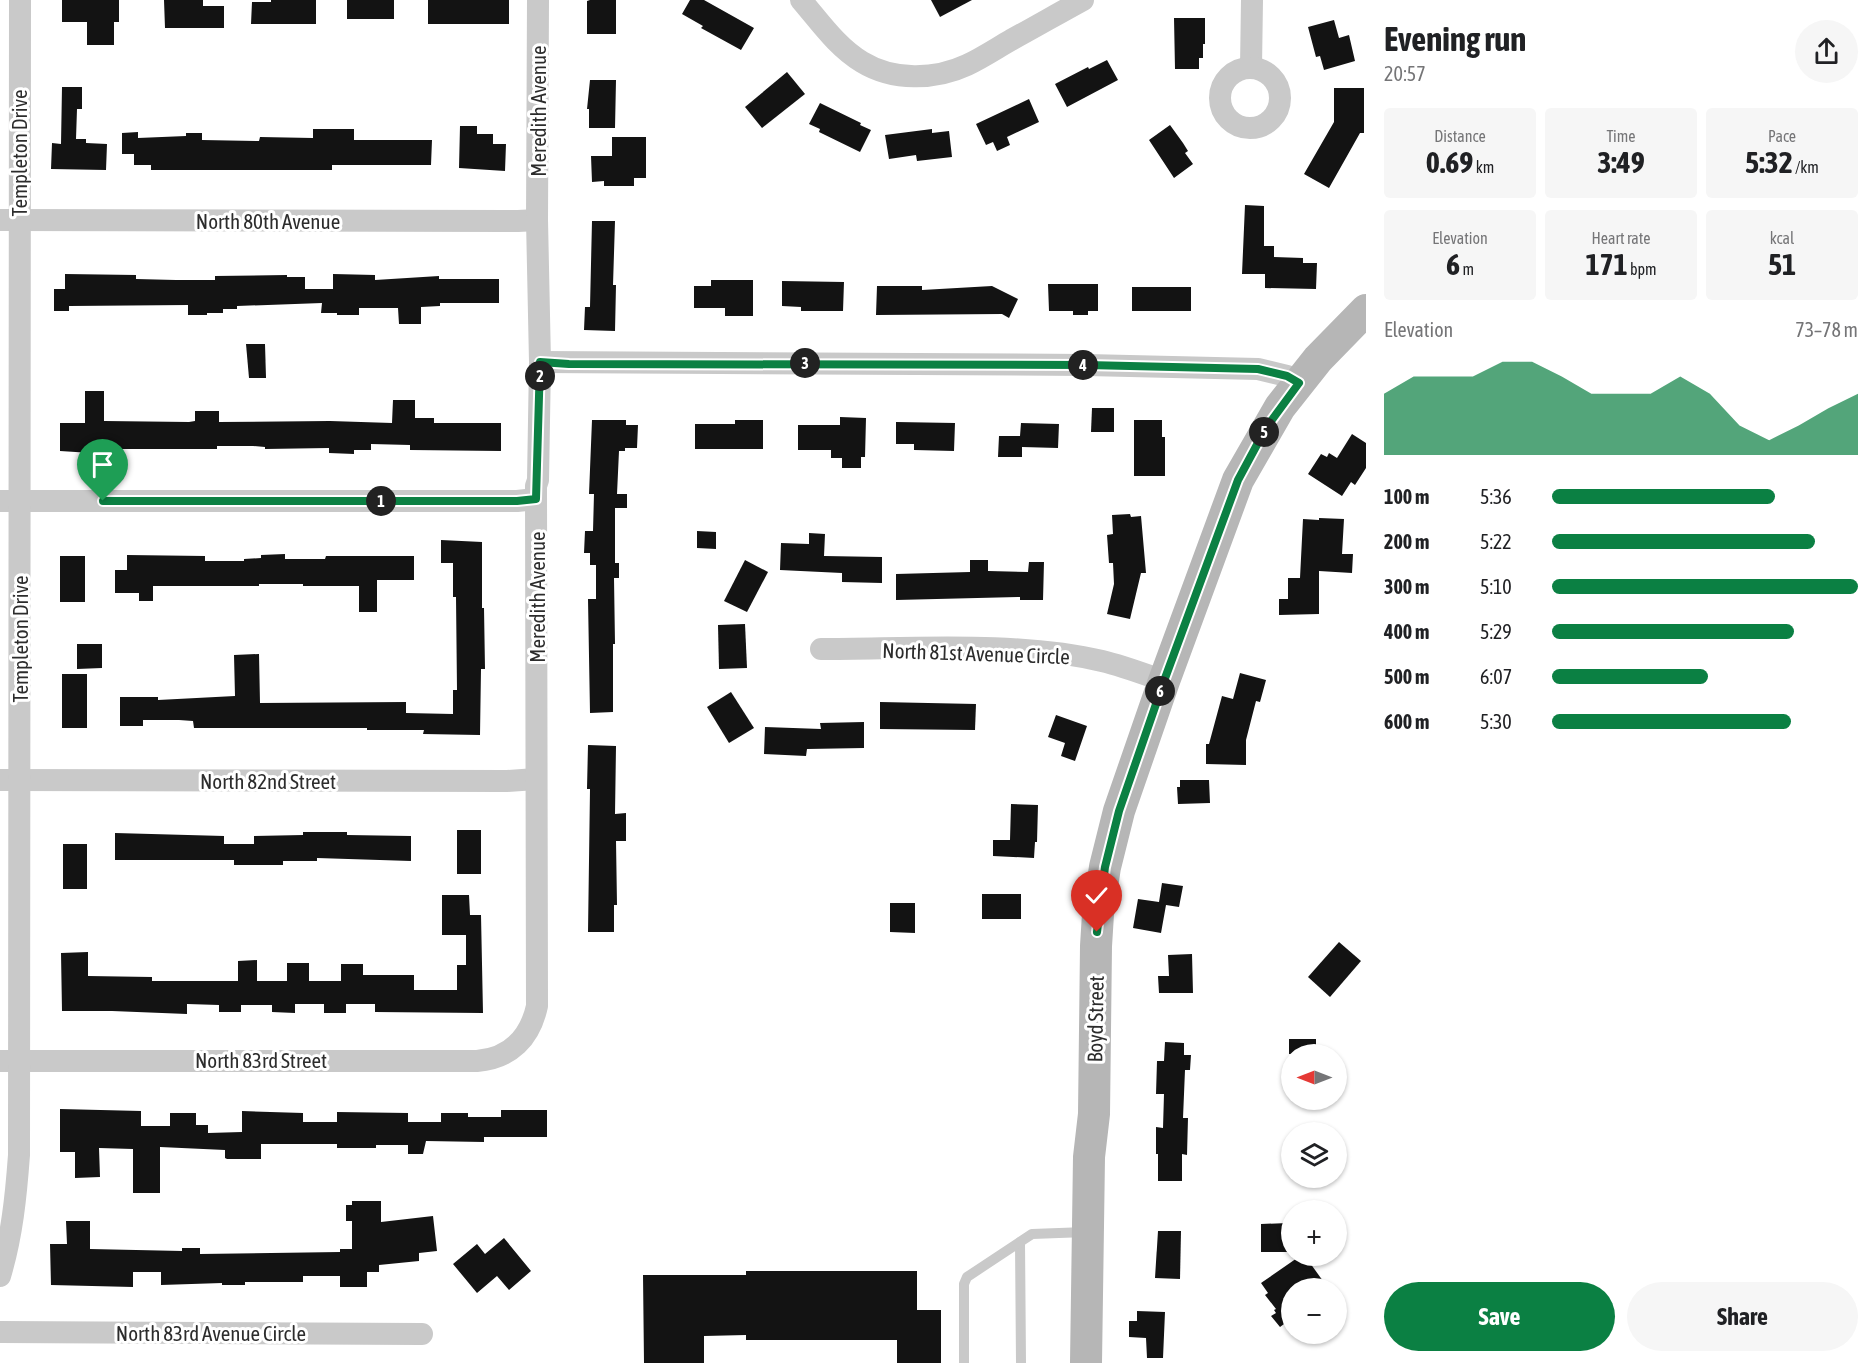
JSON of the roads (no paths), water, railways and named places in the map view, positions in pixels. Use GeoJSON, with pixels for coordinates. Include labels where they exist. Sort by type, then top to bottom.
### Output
{"type":"FeatureCollection","features":[{"type":"Feature","properties":{"kind":"street","name":"Templeton Drive"},"geometry":{"type":"LineString","coordinates":[[0,1276],[8,1249],[19,1155],[10,1061],[10,220],[20,0]]}},
{"type":"Feature","properties":{"kind":"street","name":"Meredith Avenue"},"geometry":{"type":"LineString","coordinates":[[519,1044],[534,1022],[537,1006],[536,499],[540,362],[537,220],[538,0]]}},
{"type":"Feature","properties":{"kind":"street"},"geometry":{"type":"LineString","coordinates":[[801,0],[844,49],[862,63],[879,70],[919,76],[945,73],[968,65],[1083,0]]}},
{"type":"Feature","properties":{"kind":"street"},"geometry":{"type":"LineString","coordinates":[[1251,68],[1252,0]]}},
{"type":"Feature","properties":{"kind":"street","name":"North 80th Avenue"},"geometry":{"type":"LineString","coordinates":[[10,220],[537,220]]}},
{"type":"Feature","properties":{"kind":"street","name":"Boyd Street"},"geometry":{"type":"LineString","coordinates":[[1086,1363],[1089,1157],[1094,1114],[1098,914],[1105,867],[1119,811],[1238,480],[1266,428],[1299,383],[1318,359],[1366,310]]}},
{"type":"Feature","properties":{"kind":"street"},"geometry":{"type":"LineString","coordinates":[[540,362],[569,364],[1087,365],[1258,369],[1287,376],[1299,383]]}},
{"type":"Feature","properties":{"kind":"street"},"geometry":{"type":"LineString","coordinates":[[10,501],[517,501],[536,499]]}},
{"type":"Feature","properties":{"kind":"street","name":"North 81st Avenue Circle"},"geometry":{"type":"LineString","coordinates":[[821,649],[984,649],[1044,652],[1102,661],[1164,681]]}},
{"type":"Feature","properties":{"kind":"street","name":"North 82nd Street"},"geometry":{"type":"LineString","coordinates":[[10,780],[507,781],[536,779]]}},
{"type":"Feature","properties":{"kind":"street","name":"North 83rd Street"},"geometry":{"type":"LineString","coordinates":[[10,1061],[477,1061],[505,1054],[519,1044]]}},
{"type":"Feature","properties":{"kind":"street","name":"North 83rd Avenue Circle"},"geometry":{"type":"LineString","coordinates":[[0,1332],[422,1334]]}},
{"type":"Feature","properties":{"kind":"lane"},"geometry":{"type":"LineString","coordinates":[[964,1363],[964,1284],[968,1276],[1032,1234],[1088,1232]]}},
{"type":"Feature","properties":{"kind":"lane"},"geometry":{"type":"LineString","coordinates":[[1020,1242],[1021,1363]]}}]}
